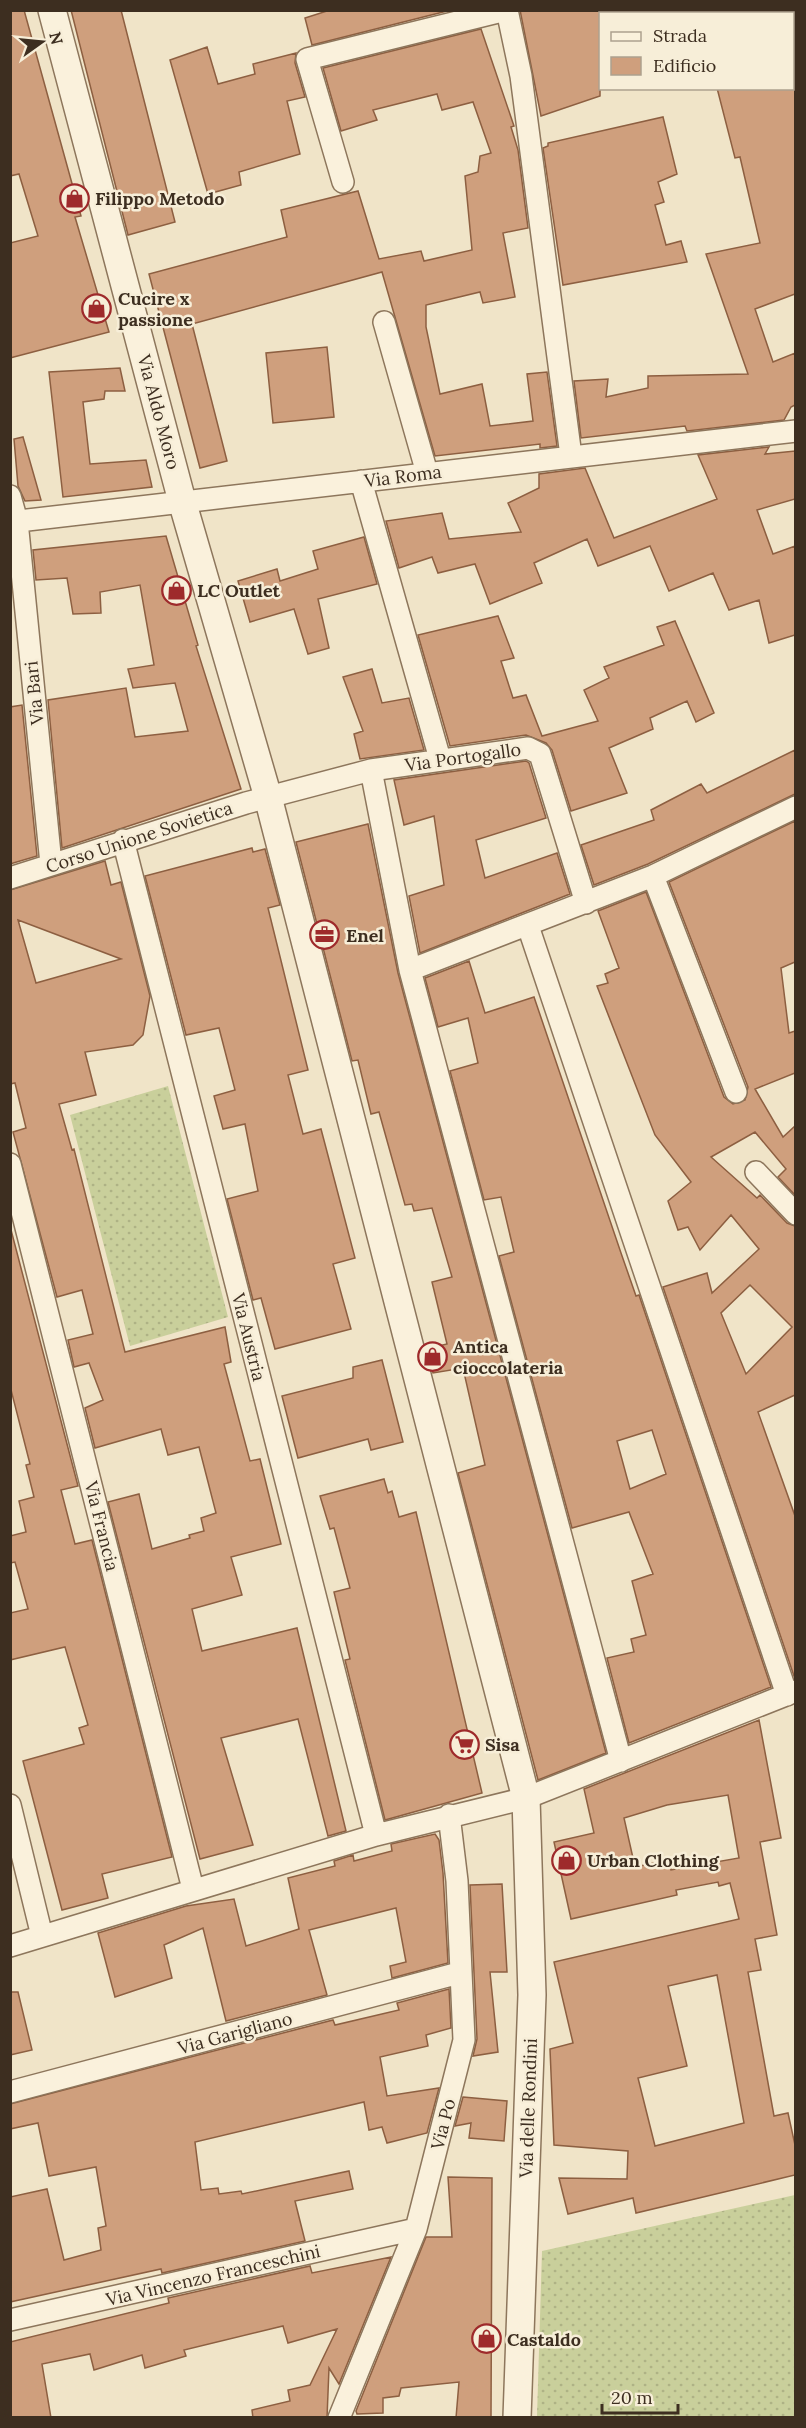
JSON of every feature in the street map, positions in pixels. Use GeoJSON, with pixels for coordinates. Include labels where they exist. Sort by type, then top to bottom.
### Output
{"type":"FeatureCollection","features":[{"type":"Feature","properties":{"kind":"street","name":"Via Aldo Moro"},"geometry":{"type":"LineString","coordinates":[[52,10],[182,501],[268,796]]}},
{"type":"Feature","properties":{"kind":"street"},"geometry":{"type":"LineString","coordinates":[[343,182],[307,59],[506,10],[521,76],[572,456]]}},
{"type":"Feature","properties":{"kind":"street"},"geometry":{"type":"LineString","coordinates":[[384,322],[427,473]]}},
{"type":"Feature","properties":{"kind":"street","name":"Via Roma"},"geometry":{"type":"LineString","coordinates":[[14,521],[795,431]]}},
{"type":"Feature","properties":{"kind":"street"},"geometry":{"type":"LineString","coordinates":[[361,481],[440,759]]}},
{"type":"Feature","properties":{"kind":"street","name":"Via Bari"},"geometry":{"type":"LineString","coordinates":[[10,496],[51,864]]}},
{"type":"Feature","properties":{"kind":"street","name":"Via Portogallo"},"geometry":{"type":"LineString","coordinates":[[268,796],[371,770],[528,748],[540,754],[586,903]]}},
{"type":"Feature","properties":{"kind":"street"},"geometry":{"type":"LineString","coordinates":[[371,770],[410,970],[621,1761]]}},
{"type":"Feature","properties":{"kind":"street","name":"Corso Unione Sovietica"},"geometry":{"type":"LineString","coordinates":[[10,878],[123,840],[268,796]]}},
{"type":"Feature","properties":{"kind":"street","name":"Via delle Rondini"},"geometry":{"type":"LineString","coordinates":[[268,796],[526,1798],[532,1995],[517,2418]]}},
{"type":"Feature","properties":{"kind":"street"},"geometry":{"type":"LineString","coordinates":[[410,970],[653,876],[795,807]]}},
{"type":"Feature","properties":{"kind":"street","name":"Via Austria"},"geometry":{"type":"LineString","coordinates":[[123,840],[375,1835]]}},
{"type":"Feature","properties":{"kind":"street"},"geometry":{"type":"LineString","coordinates":[[653,876],[736,1092]]}},
{"type":"Feature","properties":{"kind":"street"},"geometry":{"type":"LineString","coordinates":[[10,1946],[375,1835],[526,1798],[791,1693],[528,926]]}},
{"type":"Feature","properties":{"kind":"street","name":"Via Francia"},"geometry":{"type":"LineString","coordinates":[[10,1164],[193,1889]]}},
{"type":"Feature","properties":{"kind":"street"},"geometry":{"type":"LineString","coordinates":[[756,1172],[795,1214]]}},
{"type":"Feature","properties":{"kind":"street"},"geometry":{"type":"LineString","coordinates":[[10,1805],[42,1936]]}},
{"type":"Feature","properties":{"kind":"street","name":"Via Po"},"geometry":{"type":"LineString","coordinates":[[339,2418],[416,2229],[464,2040],[459,1974],[457,1881],[450,1815]]}},
{"type":"Feature","properties":{"kind":"street","name":"Via Garigliano"},"geometry":{"type":"LineString","coordinates":[[10,2091],[459,1974]]}},
{"type":"Feature","properties":{"kind":"street","name":"Via Vincenzo Franceschini"},"geometry":{"type":"LineString","coordinates":[[10,2320],[416,2229]]}},
{"type":"Feature","properties":{"kind":"green space"},"geometry":{"type":"Polygon","coordinates":[[[168,1086],[228,1317],[130,1346],[70,1115],[168,1086]]]}},
{"type":"Feature","properties":{"kind":"green space"},"geometry":{"type":"Polygon","coordinates":[[[795,2195],[795,2417],[537,2417],[542,2251],[795,2195]]]}},
{"type":"Feature","properties":{"kind":"building"},"geometry":{"type":"Polygon","coordinates":[[[10,10],[24,10],[81,216],[75,217],[109,332],[10,358],[10,243],[38,236],[19,174],[10,176],[10,10]]]}},
{"type":"Feature","properties":{"kind":"building"},"geometry":{"type":"Polygon","coordinates":[[[71,10],[121,10],[175,222],[128,235],[71,10]]]}},
{"type":"Feature","properties":{"kind":"building"},"geometry":{"type":"Polygon","coordinates":[[[330,10],[451,10],[312,45],[305,18],[330,10]]]}},
{"type":"Feature","properties":{"kind":"building"},"geometry":{"type":"Polygon","coordinates":[[[520,10],[600,10],[600,96],[541,116],[520,10]]]}},
{"type":"Feature","properties":{"kind":"building"},"geometry":{"type":"Polygon","coordinates":[[[481,29],[514,126],[511,127],[518,150],[528,228],[503,233],[515,297],[483,303],[480,292],[426,305],[426,327],[440,394],[482,384],[490,426],[533,421],[527,374],[547,372],[557,446],[540,448],[540,444],[435,456],[382,272],[192,324],[227,461],[200,468],[149,274],[287,237],[281,210],[358,191],[379,259],[421,251],[424,261],[472,250],[465,176],[478,172],[480,156],[491,153],[473,102],[442,110],[437,94],[373,110],[377,120],[341,131],[323,68],[481,29]]]}},
{"type":"Feature","properties":{"kind":"building"},"geometry":{"type":"Polygon","coordinates":[[[207,47],[218,84],[255,74],[253,64],[296,53],[295,63],[305,97],[287,101],[300,154],[239,172],[241,185],[208,194],[170,60],[207,47]]]}},
{"type":"Feature","properties":{"kind":"building"},"geometry":{"type":"Polygon","coordinates":[[[795,88],[795,294],[755,309],[773,362],[795,353],[795,405],[791,407],[784,420],[687,431],[685,426],[581,438],[574,381],[608,379],[606,397],[648,388],[648,376],[748,374],[706,254],[760,243],[740,157],[735,158],[718,90],[794,90],[795,88]]]}},
{"type":"Feature","properties":{"kind":"building"},"geometry":{"type":"Polygon","coordinates":[[[663,117],[677,174],[658,182],[664,202],[655,205],[666,245],[681,241],[687,262],[563,285],[543,148],[548,146],[548,143],[663,117]]]}},
{"type":"Feature","properties":{"kind":"building"},"geometry":{"type":"Polygon","coordinates":[[[327,347],[334,417],[273,423],[266,353],[327,347]]]}},
{"type":"Feature","properties":{"kind":"building"},"geometry":{"type":"Polygon","coordinates":[[[120,368],[125,391],[105,391],[104,399],[83,402],[90,464],[146,460],[152,487],[63,497],[49,372],[120,368]]]}},
{"type":"Feature","properties":{"kind":"building"},"geometry":{"type":"Polygon","coordinates":[[[23,437],[41,500],[25,501],[18,486],[14,439],[23,437]]]}},
{"type":"Feature","properties":{"kind":"building"},"geometry":{"type":"Polygon","coordinates":[[[769,447],[765,454],[795,451],[795,499],[757,510],[773,554],[795,546],[795,635],[769,643],[759,600],[729,610],[713,573],[669,591],[650,546],[598,566],[587,539],[534,563],[542,583],[490,604],[475,564],[438,573],[432,557],[399,568],[386,521],[442,513],[449,539],[521,532],[508,503],[539,488],[539,474],[585,468],[614,538],[717,499],[698,455],[769,447]]]}},
{"type":"Feature","properties":{"kind":"building"},"geometry":{"type":"Polygon","coordinates":[[[166,536],[198,645],[196,646],[241,789],[62,848],[48,700],[126,688],[135,737],[188,731],[175,683],[133,688],[128,669],[154,665],[140,585],[100,592],[101,613],[73,614],[67,578],[36,580],[33,550],[166,536]]]}},
{"type":"Feature","properties":{"kind":"building"},"geometry":{"type":"Polygon","coordinates":[[[364,537],[377,584],[318,599],[329,648],[308,654],[294,609],[250,622],[238,581],[277,569],[280,581],[318,569],[313,551],[364,537]]]}},
{"type":"Feature","properties":{"kind":"building"},"geometry":{"type":"Polygon","coordinates":[[[498,616],[514,658],[501,661],[513,698],[526,695],[542,736],[598,721],[584,690],[609,678],[604,667],[664,645],[657,627],[675,621],[714,713],[696,722],[687,701],[650,718],[653,729],[609,748],[627,793],[571,811],[552,750],[546,743],[526,735],[450,746],[418,635],[498,616]]]}},
{"type":"Feature","properties":{"kind":"building"},"geometry":{"type":"Polygon","coordinates":[[[372,669],[382,703],[409,698],[424,750],[360,759],[354,734],[363,731],[343,677],[372,669]]]}},
{"type":"Feature","properties":{"kind":"building"},"geometry":{"type":"Polygon","coordinates":[[[22,705],[37,856],[10,864],[10,707],[22,705]]]}},
{"type":"Feature","properties":{"kind":"building"},"geometry":{"type":"Polygon","coordinates":[[[795,750],[795,794],[648,864],[594,885],[581,845],[654,820],[651,810],[701,784],[707,793],[795,750]]]}},
{"type":"Feature","properties":{"kind":"building"},"geometry":{"type":"Polygon","coordinates":[[[526,761],[529,763],[546,818],[476,840],[485,878],[557,853],[570,894],[420,953],[409,896],[444,885],[434,816],[404,825],[394,780],[526,761]]]}},
{"type":"Feature","properties":{"kind":"building"},"geometry":{"type":"Polygon","coordinates":[[[795,821],[795,962],[781,968],[789,1033],[795,1031],[795,1073],[755,1089],[783,1137],[795,1126],[795,1195],[778,1177],[786,1169],[755,1132],[711,1157],[757,1198],[760,1195],[787,1223],[795,1226],[795,1395],[758,1412],[795,1516],[795,1679],[663,1287],[707,1273],[712,1293],[759,1249],[731,1215],[700,1250],[688,1227],[678,1230],[668,1201],[691,1182],[655,1135],[597,986],[608,983],[605,974],[619,968],[598,911],[646,892],[724,1097],[733,1104],[745,1100],[748,1087],[669,882],[795,821]],[[750,1285],[721,1313],[746,1374],[792,1327],[750,1285]]]}},
{"type":"Feature","properties":{"kind":"building"},"geometry":{"type":"Polygon","coordinates":[[[368,824],[398,973],[606,1753],[538,1780],[458,1473],[485,1465],[463,1368],[433,1373],[426,1349],[447,1344],[432,1282],[452,1277],[432,1208],[414,1211],[412,1204],[405,1205],[379,1112],[371,1114],[358,1060],[352,1061],[296,842],[368,824]]]}},
{"type":"Feature","properties":{"kind":"building"},"geometry":{"type":"Polygon","coordinates":[[[252,848],[253,852],[265,849],[280,905],[268,908],[308,1070],[288,1075],[303,1134],[321,1129],[355,1258],[333,1264],[351,1329],[275,1349],[261,1298],[253,1300],[227,1199],[258,1191],[245,1124],[223,1129],[214,1096],[235,1090],[219,1028],[186,1035],[145,876],[252,848]]]}},
{"type":"Feature","properties":{"kind":"building"},"geometry":{"type":"Polygon","coordinates":[[[105,861],[111,885],[121,882],[150,996],[143,1035],[133,1045],[85,1052],[96,1095],[59,1104],[72,1150],[74,1149],[125,1352],[225,1327],[231,1362],[224,1364],[250,1461],[260,1459],[281,1544],[231,1557],[242,1595],[192,1609],[202,1651],[297,1628],[346,1831],[328,1836],[298,1719],[221,1738],[253,1845],[200,1859],[108,1502],[139,1494],[152,1549],[190,1538],[189,1535],[204,1531],[201,1518],[216,1513],[199,1447],[168,1455],[161,1429],[95,1448],[85,1408],[103,1400],[89,1363],[74,1367],[68,1340],[93,1334],[82,1290],[57,1297],[13,1132],[26,1128],[15,1083],[10,1084],[10,890],[105,861]],[[18,920],[36,983],[121,959],[18,920]]]}},
{"type":"Feature","properties":{"kind":"building"},"geometry":{"type":"Polygon","coordinates":[[[469,961],[485,1013],[534,997],[636,1296],[639,1295],[771,1687],[629,1743],[607,1658],[634,1652],[631,1639],[646,1635],[632,1581],[653,1574],[629,1512],[572,1528],[499,1256],[514,1252],[501,1197],[484,1200],[450,1071],[478,1063],[468,1018],[438,1027],[425,978],[469,961]],[[652,1430],[617,1441],[630,1489],[666,1474],[652,1430]]]}},
{"type":"Feature","properties":{"kind":"building"},"geometry":{"type":"Polygon","coordinates":[[[10,1226],[78,1486],[61,1490],[75,1544],[92,1540],[172,1857],[102,1874],[108,1898],[62,1910],[23,1761],[84,1744],[79,1728],[88,1725],[65,1647],[10,1660],[10,1613],[28,1609],[15,1562],[10,1563],[10,1536],[26,1532],[19,1501],[34,1497],[26,1465],[30,1464],[10,1386],[10,1226]]]}},
{"type":"Feature","properties":{"kind":"building"},"geometry":{"type":"Polygon","coordinates":[[[382,1360],[403,1442],[371,1450],[368,1439],[298,1458],[282,1396],[353,1378],[353,1367],[382,1360]]]}},
{"type":"Feature","properties":{"kind":"building"},"geometry":{"type":"Polygon","coordinates":[[[384,1479],[388,1493],[392,1491],[399,1517],[416,1512],[482,1793],[385,1820],[345,1660],[350,1659],[334,1592],[350,1588],[334,1528],[330,1529],[320,1496],[384,1479]]]}},
{"type":"Feature","properties":{"kind":"building"},"geometry":{"type":"Polygon","coordinates":[[[759,1720],[781,1838],[760,1842],[777,1935],[755,1939],[761,1970],[748,1972],[774,2116],[788,2113],[795,2145],[795,2175],[636,2213],[633,2198],[568,2214],[559,2178],[627,2179],[628,2151],[554,2145],[550,2049],[573,2043],[554,1962],[739,1919],[730,1883],[719,1886],[718,1882],[676,1890],[677,1895],[571,1919],[554,1842],[594,1833],[584,1789],[759,1720]],[[728,1795],[667,1805],[624,1818],[635,1867],[669,1860],[671,1870],[739,1858],[728,1795]],[[717,1975],[668,1986],[687,2066],[638,2078],[655,2146],[744,2123],[717,1975]]]}},
{"type":"Feature","properties":{"kind":"building"},"geometry":{"type":"Polygon","coordinates":[[[435,1834],[439,1840],[443,1873],[448,1963],[392,1978],[390,1966],[406,1962],[396,1908],[309,1930],[327,1995],[226,2021],[203,1928],[164,1945],[172,1978],[115,1997],[98,1933],[186,1906],[234,1899],[246,1946],[299,1929],[288,1878],[335,1866],[334,1861],[353,1855],[354,1861],[392,1851],[391,1844],[435,1834]]]}},
{"type":"Feature","properties":{"kind":"building"},"geometry":{"type":"Polygon","coordinates":[[[502,1884],[507,1972],[490,1972],[498,2052],[473,2056],[477,2039],[470,1885],[502,1884]]]}},
{"type":"Feature","properties":{"kind":"building"},"geometry":{"type":"Polygon","coordinates":[[[449,1989],[451,2028],[426,2035],[428,2046],[380,2057],[387,2096],[439,2088],[427,2133],[387,2143],[382,2127],[369,2130],[364,2102],[195,2142],[201,2190],[218,2188],[219,2194],[241,2191],[242,2194],[349,2171],[353,2189],[295,2201],[305,2241],[162,2273],[161,2269],[10,2302],[10,2197],[47,2189],[64,2260],[101,2250],[98,2228],[106,2226],[96,2167],[49,2176],[38,2123],[10,2129],[10,2104],[333,2020],[335,2025],[399,2010],[397,2003],[449,1989]]]}},
{"type":"Feature","properties":{"kind":"building"},"geometry":{"type":"Polygon","coordinates":[[[10,1992],[18,1992],[32,2050],[10,2055],[10,1992]]]}},
{"type":"Feature","properties":{"kind":"building"},"geometry":{"type":"Polygon","coordinates":[[[463,2097],[507,2101],[504,2141],[469,2138],[471,2123],[455,2126],[463,2097]]]}},
{"type":"Feature","properties":{"kind":"building"},"geometry":{"type":"Polygon","coordinates":[[[448,2177],[492,2178],[491,2418],[456,2418],[459,2382],[401,2388],[399,2396],[383,2398],[383,2413],[357,2414],[356,2411],[426,2237],[452,2237],[448,2177]]]}},
{"type":"Feature","properties":{"kind":"building"},"geometry":{"type":"Polygon","coordinates":[[[391,2257],[339,2384],[329,2368],[327,2418],[253,2418],[252,2410],[290,2401],[288,2390],[310,2385],[337,2329],[288,2343],[283,2326],[184,2350],[186,2356],[145,2368],[142,2355],[94,2370],[90,2354],[42,2364],[51,2418],[10,2418],[10,2342],[169,2303],[168,2298],[310,2266],[312,2273],[391,2257]]]}},
{"type":"Feature","properties":{"kind":"place","name":"Filippo Metodo"},"geometry":{"type":"Point","coordinates":[74,198]}},
{"type":"Feature","properties":{"kind":"place","name":"Cucire x passione"},"geometry":{"type":"Point","coordinates":[97,308]}},
{"type":"Feature","properties":{"kind":"place","name":"LC Outlet"},"geometry":{"type":"Point","coordinates":[176,590]}},
{"type":"Feature","properties":{"kind":"place","name":"Enel"},"geometry":{"type":"Point","coordinates":[325,935]}},
{"type":"Feature","properties":{"kind":"place","name":"Antica cioccolateria"},"geometry":{"type":"Point","coordinates":[432,1356]}},
{"type":"Feature","properties":{"kind":"place","name":"Sisa"},"geometry":{"type":"Point","coordinates":[464,1744]}},
{"type":"Feature","properties":{"kind":"place","name":"Urban Clothing"},"geometry":{"type":"Point","coordinates":[566,1860]}},
{"type":"Feature","properties":{"kind":"place","name":"Castaldo"},"geometry":{"type":"Point","coordinates":[486,2339]}}]}
